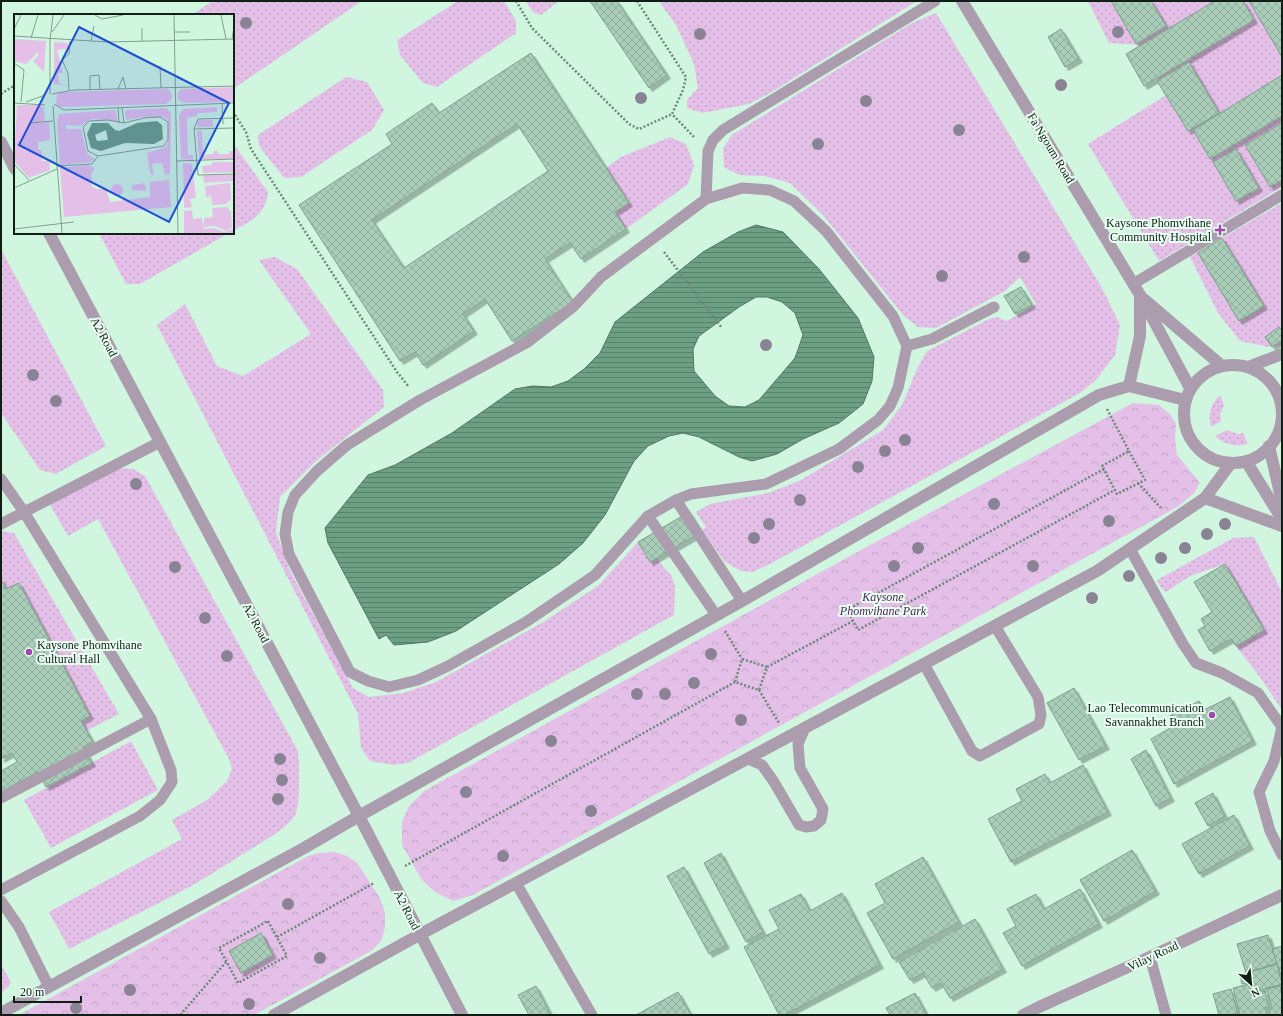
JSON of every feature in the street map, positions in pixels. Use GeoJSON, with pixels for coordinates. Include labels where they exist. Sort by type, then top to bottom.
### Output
{"type":"FeatureCollection","features":[{"type":"Feature","properties":{"kind":"street","name":"Fa Ngoum Road"},"geometry":{"type":"LineString","coordinates":[[962,1],[1140,295],[1190,388]]}},
{"type":"Feature","properties":{"kind":"street"},"geometry":{"type":"LineString","coordinates":[[1,142],[14,167]]}},
{"type":"Feature","properties":{"kind":"street","name":"A2 Road"},"geometry":{"type":"LineString","coordinates":[[50,234],[462,1015]]}},
{"type":"Feature","properties":{"kind":"street","name":"Fa Ngoum Road"},"geometry":{"type":"LineString","coordinates":[[1140,295],[1222,366]]}},
{"type":"Feature","properties":{"kind":"street"},"geometry":{"type":"LineString","coordinates":[[1129,386],[1140,336],[1140,295]]}},
{"type":"Feature","properties":{"kind":"street"},"geometry":{"type":"LineString","coordinates":[[1248,366],[1282,354]]}},
{"type":"Feature","properties":{"kind":"street"},"geometry":{"type":"LineString","coordinates":[[1235,364],[1248,366],[1260,372],[1270,381],[1278,393],[1282,406],[1280,431],[1260,455],[1246,461],[1231,463],[1217,460],[1203,454],[1193,443],[1186,430],[1183,415],[1185,400],[1190,388],[1198,378],[1209,370],[1235,364]]}},
{"type":"Feature","properties":{"kind":"street"},"geometry":{"type":"LineString","coordinates":[[1,1013],[304,848],[358,816],[716,615],[1099,395],[1129,386],[1185,400]]}},
{"type":"Feature","properties":{"kind":"street"},"geometry":{"type":"LineString","coordinates":[[1269,446],[1282,502]]}},
{"type":"Feature","properties":{"kind":"street"},"geometry":{"type":"LineString","coordinates":[[1246,461],[1282,519]]}},
{"type":"Feature","properties":{"kind":"street"},"geometry":{"type":"LineString","coordinates":[[274,1015],[419,935],[1097,571],[1205,498],[1231,463]]}},
{"type":"Feature","properties":{"kind":"street"},"geometry":{"type":"LineString","coordinates":[[1205,498],[1282,526]]}},
{"type":"Feature","properties":{"kind":"street","name":"Vilay Road"},"geometry":{"type":"LineString","coordinates":[[1023,1015],[1282,895]]}},
{"type":"Feature","properties":{"kind":"lane"},"geometry":{"type":"LineString","coordinates":[[706,199],[708,151],[713,140],[723,130],[936,1]]}},
{"type":"Feature","properties":{"kind":"lane"},"geometry":{"type":"LineString","coordinates":[[742,188],[770,190],[794,201],[826,231],[893,316],[907,346],[898,388],[890,406],[878,420],[839,449],[766,484],[692,494],[676,500],[648,516],[595,575],[526,622],[448,666],[418,680],[389,687],[368,681],[350,672],[289,554],[285,534],[288,512],[295,495],[317,471],[347,445],[420,400],[528,342],[573,307],[601,277],[706,199],[742,188]]}},
{"type":"Feature","properties":{"kind":"lane"},"geometry":{"type":"LineString","coordinates":[[1133,284],[1282,196]]}},
{"type":"Feature","properties":{"kind":"lane"},"geometry":{"type":"LineString","coordinates":[[907,346],[932,339],[994,307]]}},
{"type":"Feature","properties":{"kind":"lane"},"geometry":{"type":"LineString","coordinates":[[1,524],[160,442]]}},
{"type":"Feature","properties":{"kind":"lane"},"geometry":{"type":"LineString","coordinates":[[1,479],[24,512],[151,718],[171,770],[172,782],[160,800],[140,816],[1,890]]}},
{"type":"Feature","properties":{"kind":"lane"},"geometry":{"type":"LineString","coordinates":[[676,500],[742,600]]}},
{"type":"Feature","properties":{"kind":"lane"},"geometry":{"type":"LineString","coordinates":[[648,516],[716,615]]}},
{"type":"Feature","properties":{"kind":"lane"},"geometry":{"type":"LineString","coordinates":[[1130,549],[1183,644],[1196,663],[1222,673],[1258,693],[1282,727],[1274,761],[1259,792],[1270,831],[1282,855]]}},
{"type":"Feature","properties":{"kind":"lane"},"geometry":{"type":"LineString","coordinates":[[924,664],[972,751],[980,756],[1039,724],[1041,715],[1038,697],[995,626]]}},
{"type":"Feature","properties":{"kind":"lane"},"geometry":{"type":"LineString","coordinates":[[1,798],[151,718]]}},
{"type":"Feature","properties":{"kind":"lane"},"geometry":{"type":"LineString","coordinates":[[748,759],[762,765],[774,782],[799,825],[806,827],[814,826],[821,820],[823,809],[800,768],[798,744],[805,728]]}},
{"type":"Feature","properties":{"kind":"lane"},"geometry":{"type":"LineString","coordinates":[[516,883],[592,1015]]}},
{"type":"Feature","properties":{"kind":"lane"},"geometry":{"type":"LineString","coordinates":[[1,901],[19,926],[49,987]]}},
{"type":"Feature","properties":{"kind":"lane"},"geometry":{"type":"LineString","coordinates":[[1150,957],[1166,1015]]}},
{"type":"Feature","properties":{"kind":"path"},"geometry":{"type":"LineString","coordinates":[[516,1],[532,28],[629,124],[639,129],[672,114],[683,90],[686,77],[637,1]]}},
{"type":"Feature","properties":{"kind":"path"},"geometry":{"type":"LineString","coordinates":[[1,94],[14,86]]}},
{"type":"Feature","properties":{"kind":"path"},"geometry":{"type":"LineString","coordinates":[[672,114],[708,151]]}},
{"type":"Feature","properties":{"kind":"path"},"geometry":{"type":"LineString","coordinates":[[235,115],[246,132],[251,149],[397,372],[420,400]]}},
{"type":"Feature","properties":{"kind":"path"},"geometry":{"type":"LineString","coordinates":[[668,258],[722,328]]}},
{"type":"Feature","properties":{"kind":"path"},"geometry":{"type":"LineString","coordinates":[[1099,395],[1130,451],[1145,480],[1117,494],[1102,466],[1130,451]]}},
{"type":"Feature","properties":{"kind":"path"},"geometry":{"type":"LineString","coordinates":[[1104,469],[847,610],[858,630],[1114,490]]}},
{"type":"Feature","properties":{"kind":"path"},"geometry":{"type":"LineString","coordinates":[[1138,483],[1172,520]]}},
{"type":"Feature","properties":{"kind":"path"},"geometry":{"type":"LineString","coordinates":[[716,615],[742,660],[766,667],[853,621]]}},
{"type":"Feature","properties":{"kind":"path"},"geometry":{"type":"LineString","coordinates":[[277,937],[735,682],[742,660]]}},
{"type":"Feature","properties":{"kind":"path"},"geometry":{"type":"LineString","coordinates":[[759,690],[766,667]]}},
{"type":"Feature","properties":{"kind":"path"},"geometry":{"type":"LineString","coordinates":[[735,682],[759,690],[788,737]]}},
{"type":"Feature","properties":{"kind":"path"},"geometry":{"type":"LineString","coordinates":[[268,921],[287,956],[238,983],[226,962],[219,948],[268,921]]}},
{"type":"Feature","properties":{"kind":"path"},"geometry":{"type":"LineString","coordinates":[[176,1015],[181,1014],[226,962]]}},
{"type":"Feature","properties":{"kind":"green space"},"geometry":{"type":"Polygon","coordinates":[[[213,1],[362,1],[234,88],[234,14],[193,14],[213,1]]]}},
{"type":"Feature","properties":{"kind":"green space"},"geometry":{"type":"Polygon","coordinates":[[[458,1],[504,1],[516,21],[516,33],[437,87],[423,83],[400,55],[397,40],[458,1]]]}},
{"type":"Feature","properties":{"kind":"green space"},"geometry":{"type":"Polygon","coordinates":[[[525,1],[559,1],[541,15],[533,12],[525,1]]]}},
{"type":"Feature","properties":{"kind":"green space"},"geometry":{"type":"Polygon","coordinates":[[[659,1],[917,1],[770,93],[749,104],[702,113],[687,108],[687,100],[698,88],[694,64],[676,25],[659,1]]]}},
{"type":"Feature","properties":{"kind":"green space","name":"Kaysone Phomvihane Community Hospital"},"geometry":{"type":"Polygon","coordinates":[[[1088,1],[1282,1],[1282,187],[1159,261],[1088,144],[1168,94],[1139,45],[1109,43],[1088,1]]]}},
{"type":"Feature","properties":{"kind":"green space"},"geometry":{"type":"Polygon","coordinates":[[[936,13],[1102,288],[1120,325],[1115,355],[1096,380],[1080,393],[772,563],[753,572],[741,571],[724,561],[702,530],[706,527],[696,512],[710,504],[768,493],[801,480],[883,430],[902,405],[917,369],[927,351],[989,319],[997,317],[1007,321],[1036,304],[1020,277],[1005,291],[936,328],[918,327],[904,316],[823,215],[790,183],[764,176],[739,175],[724,167],[723,148],[732,135],[912,23],[936,13]]]}},
{"type":"Feature","properties":{"kind":"green space"},"geometry":{"type":"Polygon","coordinates":[[[346,77],[367,82],[384,110],[372,130],[301,177],[284,178],[259,146],[258,135],[346,77]]]}},
{"type":"Feature","properties":{"kind":"green space"},"geometry":{"type":"Polygon","coordinates":[[[670,137],[686,144],[694,165],[688,184],[626,229],[615,212],[629,202],[606,168],[621,157],[670,137]]]}},
{"type":"Feature","properties":{"kind":"green space"},"geometry":{"type":"Polygon","coordinates":[[[234,144],[268,192],[264,207],[252,220],[234,230],[234,144]]]}},
{"type":"Feature","properties":{"kind":"green space"},"geometry":{"type":"Polygon","coordinates":[[[1282,203],[1282,345],[1269,347],[1240,341],[1218,313],[1190,257],[1282,203]]]}},
{"type":"Feature","properties":{"kind":"green space"},"geometry":{"type":"Polygon","coordinates":[[[100,234],[227,234],[140,284],[126,284],[100,234]]]}},
{"type":"Feature","properties":{"kind":"green space"},"geometry":{"type":"Polygon","coordinates":[[[1,249],[106,446],[56,474],[40,470],[1,413],[1,249]]]}},
{"type":"Feature","properties":{"kind":"green space"},"geometry":{"type":"Polygon","coordinates":[[[275,257],[297,269],[383,390],[384,407],[316,461],[280,497],[276,532],[290,571],[353,688],[369,697],[403,693],[436,682],[545,621],[599,585],[638,542],[650,562],[657,558],[671,575],[675,586],[674,615],[408,763],[394,765],[370,761],[361,748],[358,714],[157,325],[185,304],[217,366],[243,376],[311,334],[259,260],[275,257]]]}},
{"type":"Feature","properties":{"kind":"green space"},"geometry":{"type":"Polygon","coordinates":[[[1220,395],[1224,405],[1220,415],[1221,421],[1211,427],[1210,418],[1212,406],[1220,395]]]}},
{"type":"Feature","properties":{"kind":"green space","name":"Kaysone Phomvihane Park"},"geometry":{"type":"Polygon","coordinates":[[[1133,403],[1159,405],[1170,414],[1176,424],[1175,439],[1177,455],[1200,483],[1194,493],[1179,506],[473,895],[453,901],[435,892],[422,880],[402,845],[402,822],[409,806],[424,791],[859,551],[1133,403]]]}},
{"type":"Feature","properties":{"kind":"green space"},"geometry":{"type":"Polygon","coordinates":[[[1227,430],[1238,434],[1243,433],[1248,444],[1230,444],[1215,436],[1227,430]]]}},
{"type":"Feature","properties":{"kind":"green space"},"geometry":{"type":"Polygon","coordinates":[[[117,468],[133,469],[145,476],[298,751],[298,805],[294,817],[290,822],[263,842],[188,888],[69,949],[49,912],[182,839],[172,820],[207,800],[227,781],[232,769],[229,759],[98,519],[68,536],[49,503],[117,468]]]}},
{"type":"Feature","properties":{"kind":"green space"},"geometry":{"type":"Polygon","coordinates":[[[1,531],[14,533],[119,714],[86,731],[81,721],[90,716],[19,583],[6,589],[1,579],[1,531]]]}},
{"type":"Feature","properties":{"kind":"green space"},"geometry":{"type":"Polygon","coordinates":[[[1254,537],[1282,592],[1282,710],[1260,677],[1236,646],[1264,630],[1225,564],[1190,576],[1166,592],[1161,588],[1157,580],[1233,538],[1254,537]]]}},
{"type":"Feature","properties":{"kind":"green space"},"geometry":{"type":"Polygon","coordinates":[[[131,741],[158,790],[51,848],[24,800],[131,741]]]}},
{"type":"Feature","properties":{"kind":"green space"},"geometry":{"type":"Polygon","coordinates":[[[335,852],[347,856],[357,863],[380,898],[385,913],[385,928],[381,941],[371,951],[254,1015],[19,1015],[308,856],[319,853],[335,852]]]}},
{"type":"Feature","properties":{"kind":"green space"},"geometry":{"type":"Polygon","coordinates":[[[1,965],[11,982],[9,986],[1,993],[1,965]]]}},
{"type":"Feature","properties":{"kind":"shaded area"},"geometry":{"type":"Polygon","coordinates":[[[756,225],[783,232],[819,269],[858,318],[874,357],[872,381],[863,404],[839,423],[803,439],[777,454],[752,461],[739,457],[699,437],[683,433],[669,436],[648,446],[634,461],[605,515],[583,543],[559,564],[456,631],[428,642],[394,645],[386,635],[379,639],[328,543],[325,528],[368,475],[395,465],[452,433],[515,389],[533,386],[551,387],[568,381],[584,369],[600,353],[615,322],[703,252],[738,232],[756,225]],[[756,297],[739,307],[699,336],[693,349],[694,371],[715,396],[729,406],[745,407],[759,400],[795,358],[803,335],[795,313],[782,302],[767,297],[756,297]]]}},
{"type":"Feature","properties":{"kind":"building"},"geometry":{"type":"Polygon","coordinates":[[[590,1],[617,1],[667,75],[649,88],[590,1]]]}},
{"type":"Feature","properties":{"kind":"building"},"geometry":{"type":"Polygon","coordinates":[[[1111,1],[1151,1],[1166,26],[1136,44],[1111,1]]]}},
{"type":"Feature","properties":{"kind":"building"},"geometry":{"type":"Polygon","coordinates":[[[1215,1],[1243,1],[1254,20],[1144,86],[1126,54],[1215,1]]]}},
{"type":"Feature","properties":{"kind":"building"},"geometry":{"type":"Polygon","coordinates":[[[1249,1],[1282,1],[1282,57],[1249,1]]]}},
{"type":"Feature","properties":{"kind":"building"},"geometry":{"type":"Polygon","coordinates":[[[1061,29],[1079,59],[1065,67],[1048,37],[1061,29]]]}},
{"type":"Feature","properties":{"kind":"building"},"geometry":{"type":"Polygon","coordinates":[[[531,53],[629,203],[615,212],[626,229],[581,259],[570,243],[545,259],[573,302],[512,341],[485,299],[463,314],[474,331],[423,365],[415,352],[400,361],[299,205],[392,144],[386,134],[432,103],[439,113],[531,53]],[[517,124],[372,220],[404,268],[548,171],[517,124]]]}},
{"type":"Feature","properties":{"kind":"building"},"geometry":{"type":"Polygon","coordinates":[[[1189,62],[1219,113],[1188,131],[1157,81],[1189,62]]]}},
{"type":"Feature","properties":{"kind":"building"},"geometry":{"type":"Polygon","coordinates":[[[1282,75],[1282,116],[1210,159],[1193,130],[1282,75]]]}},
{"type":"Feature","properties":{"kind":"building"},"geometry":{"type":"Polygon","coordinates":[[[1282,123],[1282,180],[1270,187],[1245,145],[1282,123]]]}},
{"type":"Feature","properties":{"kind":"building"},"geometry":{"type":"Polygon","coordinates":[[[1236,149],[1259,188],[1236,201],[1213,162],[1236,149]]]}},
{"type":"Feature","properties":{"kind":"building"},"geometry":{"type":"Polygon","coordinates":[[[1222,238],[1264,306],[1239,321],[1198,253],[1222,238]]]}},
{"type":"Feature","properties":{"kind":"building"},"geometry":{"type":"Polygon","coordinates":[[[1021,287],[1032,305],[1015,314],[1004,296],[1021,287]]]}},
{"type":"Feature","properties":{"kind":"building"},"geometry":{"type":"Polygon","coordinates":[[[1279,327],[1282,331],[1282,340],[1272,347],[1265,337],[1279,327]]]}},
{"type":"Feature","properties":{"kind":"building"},"geometry":{"type":"Polygon","coordinates":[[[689,512],[701,532],[650,562],[638,542],[689,512]]]}},
{"type":"Feature","properties":{"kind":"building"},"geometry":{"type":"Polygon","coordinates":[[[1225,564],[1264,630],[1236,646],[1231,639],[1210,651],[1198,630],[1205,626],[1201,619],[1212,612],[1194,582],[1225,564]]]}},
{"type":"Feature","properties":{"kind":"building","name":"Kaysone Phomvihane Cultural Hall"},"geometry":{"type":"Polygon","coordinates":[[[1,579],[6,589],[19,583],[90,716],[81,721],[93,742],[83,747],[92,763],[46,787],[38,772],[1,792],[1,771],[17,762],[12,753],[1,759],[1,579]]]}},
{"type":"Feature","properties":{"kind":"building"},"geometry":{"type":"Polygon","coordinates":[[[1074,688],[1106,746],[1079,760],[1047,703],[1074,688]]]}},
{"type":"Feature","properties":{"kind":"building"},"geometry":{"type":"Polygon","coordinates":[[[1230,697],[1253,741],[1174,784],[1151,739],[1172,727],[1168,717],[1199,701],[1204,710],[1230,697]]]}},
{"type":"Feature","properties":{"kind":"building"},"geometry":{"type":"Polygon","coordinates":[[[1146,750],[1171,798],[1156,806],[1131,759],[1146,750]]]}},
{"type":"Feature","properties":{"kind":"building"},"geometry":{"type":"Polygon","coordinates":[[[1083,765],[1108,812],[1011,862],[988,819],[1022,801],[1016,789],[1045,774],[1050,783],[1083,765]]]}},
{"type":"Feature","properties":{"kind":"building"},"geometry":{"type":"Polygon","coordinates":[[[1213,793],[1225,816],[1208,826],[1195,803],[1213,793]]]}},
{"type":"Feature","properties":{"kind":"building"},"geometry":{"type":"Polygon","coordinates":[[[1234,815],[1250,846],[1199,874],[1182,844],[1234,815]]]}},
{"type":"Feature","properties":{"kind":"building"},"geometry":{"type":"Polygon","coordinates":[[[1132,850],[1156,891],[1104,921],[1080,880],[1132,850]]]}},
{"type":"Feature","properties":{"kind":"building"},"geometry":{"type":"Polygon","coordinates":[[[721,853],[763,932],[746,942],[704,863],[721,853]]]}},
{"type":"Feature","properties":{"kind":"building"},"geometry":{"type":"Polygon","coordinates":[[[923,857],[959,922],[893,959],[867,913],[885,903],[875,884],[923,857]]]}},
{"type":"Feature","properties":{"kind":"building"},"geometry":{"type":"Polygon","coordinates":[[[684,867],[726,945],[709,954],[667,876],[684,867]]]}},
{"type":"Feature","properties":{"kind":"building"},"geometry":{"type":"Polygon","coordinates":[[[1080,889],[1099,924],[1022,966],[1003,933],[1016,926],[1007,909],[1036,894],[1044,909],[1080,889]]]}},
{"type":"Feature","properties":{"kind":"building"},"geometry":{"type":"Polygon","coordinates":[[[842,893],[880,965],[784,1015],[779,1015],[744,947],[779,929],[769,910],[801,894],[810,911],[842,893]]]}},
{"type":"Feature","properties":{"kind":"building"},"geometry":{"type":"Polygon","coordinates":[[[975,919],[1003,969],[950,998],[941,983],[932,988],[923,973],[910,980],[899,962],[975,919]]]}},
{"type":"Feature","properties":{"kind":"building"},"geometry":{"type":"Polygon","coordinates":[[[261,933],[273,955],[241,973],[229,951],[261,933]]]}},
{"type":"Feature","properties":{"kind":"building"},"geometry":{"type":"Polygon","coordinates":[[[1268,935],[1277,963],[1246,973],[1237,944],[1268,935]]]}},
{"type":"Feature","properties":{"kind":"building"},"geometry":{"type":"Polygon","coordinates":[[[1282,946],[1282,978],[1272,949],[1282,946]]]}},
{"type":"Feature","properties":{"kind":"building"},"geometry":{"type":"Polygon","coordinates":[[[1277,964],[1282,984],[1253,992],[1251,982],[1242,984],[1240,975],[1277,964]]]}},
{"type":"Feature","properties":{"kind":"building"},"geometry":{"type":"Polygon","coordinates":[[[1249,984],[1252,995],[1265,991],[1269,1007],[1265,1008],[1267,1015],[1240,1015],[1233,988],[1249,984]]]}},
{"type":"Feature","properties":{"kind":"building"},"geometry":{"type":"Polygon","coordinates":[[[536,986],[551,1015],[529,1015],[518,995],[536,986]]]}},
{"type":"Feature","properties":{"kind":"building"},"geometry":{"type":"Polygon","coordinates":[[[1280,986],[1282,996],[1282,1015],[1270,1015],[1269,1010],[1272,1008],[1267,989],[1280,986]]]}},
{"type":"Feature","properties":{"kind":"building"},"geometry":{"type":"Polygon","coordinates":[[[1231,989],[1238,1014],[1219,1015],[1213,994],[1231,989]]]}},
{"type":"Feature","properties":{"kind":"building"},"geometry":{"type":"Polygon","coordinates":[[[678,992],[691,1015],[636,1015],[678,992]]]}},
{"type":"Feature","properties":{"kind":"building"},"geometry":{"type":"Polygon","coordinates":[[[915,993],[927,1015],[890,1015],[886,1008],[915,993]]]}},
{"type":"Feature","properties":{"kind":"place","name":"Kaysone Phomvihane Community Hospital"},"geometry":{"type":"Point","coordinates":[1220,230]}},
{"type":"Feature","properties":{"kind":"place","name":"Kaysone Phomvihane Cultural Hall"},"geometry":{"type":"Point","coordinates":[29,652]}},
{"type":"Feature","properties":{"kind":"place","name":"Lao Telecommunication Savannakhet Branch"},"geometry":{"type":"Point","coordinates":[1212,715]}}]}
